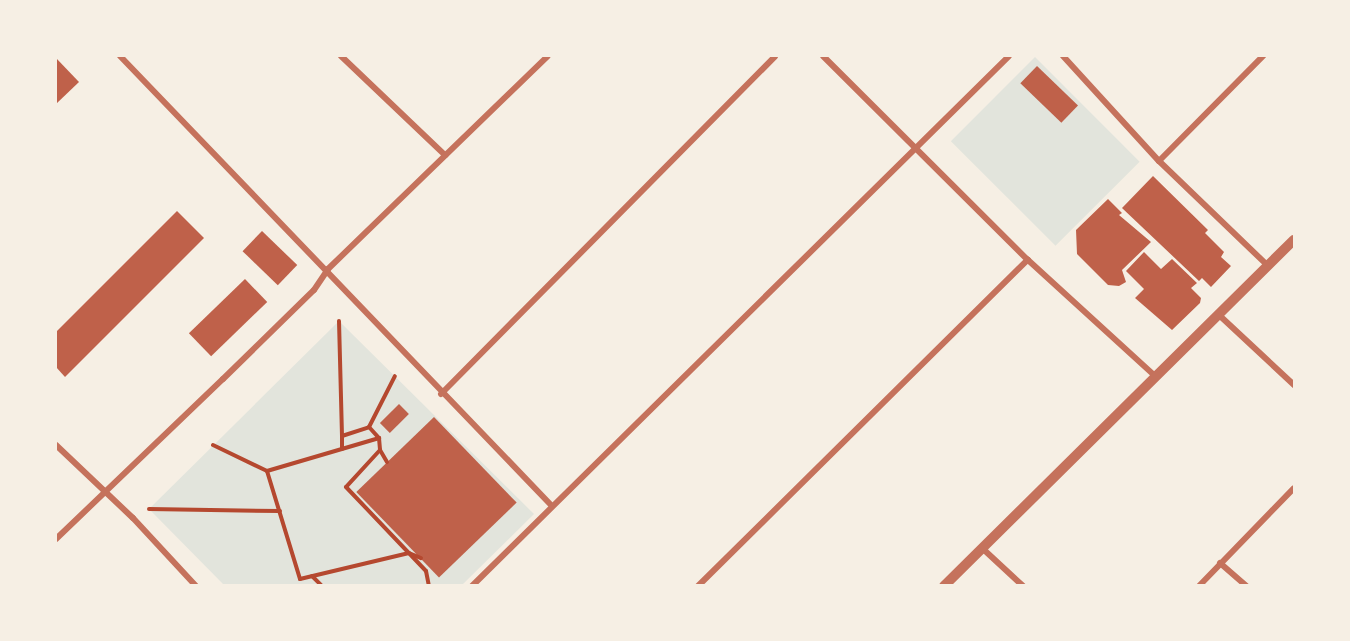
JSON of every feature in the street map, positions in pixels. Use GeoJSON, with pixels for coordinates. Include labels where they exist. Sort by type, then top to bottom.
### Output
{"type":"FeatureCollection","features":[{"type":"Feature","properties":{"kind":"street"},"geometry":{"type":"LineString","coordinates":[[120,56],[328,269],[353,303],[551,506]]}},
{"type":"Feature","properties":{"kind":"street"},"geometry":{"type":"LineString","coordinates":[[341,56],[445,155]]}},
{"type":"Feature","properties":{"kind":"street"},"geometry":{"type":"LineString","coordinates":[[56,539],[314,290],[328,269],[548,56]]}},
{"type":"Feature","properties":{"kind":"street"},"geometry":{"type":"LineString","coordinates":[[441,394],[775,56]]}},
{"type":"Feature","properties":{"kind":"street"},"geometry":{"type":"LineString","coordinates":[[823,56],[916,145],[1028,260],[1156,377]]}},
{"type":"Feature","properties":{"kind":"street"},"geometry":{"type":"LineString","coordinates":[[472,585],[916,145],[1009,56]]}},
{"type":"Feature","properties":{"kind":"street"},"geometry":{"type":"LineString","coordinates":[[1064,56],[1159,161],[1268,266]]}},
{"type":"Feature","properties":{"kind":"street"},"geometry":{"type":"LineString","coordinates":[[1159,161],[1263,56]]}},
{"type":"Feature","properties":{"kind":"street"},"geometry":{"type":"LineString","coordinates":[[944,585],[1294,240]]}},
{"type":"Feature","properties":{"kind":"street"},"geometry":{"type":"LineString","coordinates":[[698,585],[1028,260]]}},
{"type":"Feature","properties":{"kind":"street"},"geometry":{"type":"LineString","coordinates":[[1219,315],[1294,385]]}},
{"type":"Feature","properties":{"kind":"street"},"geometry":{"type":"LineString","coordinates":[[56,445],[196,585]]}},
{"type":"Feature","properties":{"kind":"street"},"geometry":{"type":"LineString","coordinates":[[1199,585],[1294,488]]}},
{"type":"Feature","properties":{"kind":"street"},"geometry":{"type":"LineString","coordinates":[[982,548],[1023,585]]}},
{"type":"Feature","properties":{"kind":"street"},"geometry":{"type":"LineString","coordinates":[[1220,563],[1246,585]]}},
{"type":"Feature","properties":{"kind":"path"},"geometry":{"type":"LineString","coordinates":[[339,321],[342,449]]}},
{"type":"Feature","properties":{"kind":"path"},"geometry":{"type":"LineString","coordinates":[[342,436],[369,427],[395,376]]}},
{"type":"Feature","properties":{"kind":"path"},"geometry":{"type":"LineString","coordinates":[[369,427],[379,438],[380,450],[387,462]]}},
{"type":"Feature","properties":{"kind":"path"},"geometry":{"type":"LineString","coordinates":[[213,445],[267,471],[379,438]]}},
{"type":"Feature","properties":{"kind":"path"},"geometry":{"type":"LineString","coordinates":[[380,450],[346,487],[426,571],[429,585]]}},
{"type":"Feature","properties":{"kind":"path"},"geometry":{"type":"LineString","coordinates":[[267,471],[300,579],[409,553],[421,558]]}},
{"type":"Feature","properties":{"kind":"path"},"geometry":{"type":"LineString","coordinates":[[149,509],[280,511]]}},
{"type":"Feature","properties":{"kind":"path"},"geometry":{"type":"LineString","coordinates":[[312,576],[322,585]]}},
{"type":"Feature","properties":{"kind":"shaded area"},"geometry":{"type":"Polygon","coordinates":[[[1035,57],[1140,162],[1056,246],[951,141],[1035,57]]]}},
{"type":"Feature","properties":{"kind":"shaded area"},"geometry":{"type":"Polygon","coordinates":[[[339,321],[534,514],[462,585],[225,586],[149,509],[339,321]]]}},
{"type":"Feature","properties":{"kind":"building"},"geometry":{"type":"Polygon","coordinates":[[[56,58],[79,82],[56,104],[56,58]]]}},
{"type":"Feature","properties":{"kind":"building"},"geometry":{"type":"Polygon","coordinates":[[[1037,66],[1078,106],[1061,123],[1020,83],[1037,66]]]}},
{"type":"Feature","properties":{"kind":"building"},"geometry":{"type":"Polygon","coordinates":[[[1153,176],[1208,230],[1205,233],[1224,252],[1221,257],[1231,266],[1211,287],[1202,278],[1199,281],[1122,208],[1153,176]]]}},
{"type":"Feature","properties":{"kind":"building"},"geometry":{"type":"Polygon","coordinates":[[[1108,199],[1122,213],[1119,215],[1151,242],[1122,270],[1126,282],[1119,286],[1108,285],[1077,254],[1076,230],[1108,199]]]}},
{"type":"Feature","properties":{"kind":"building"},"geometry":{"type":"Polygon","coordinates":[[[177,211],[204,238],[65,377],[56,367],[56,332],[177,211]]]}},
{"type":"Feature","properties":{"kind":"building"},"geometry":{"type":"Polygon","coordinates":[[[262,231],[297,265],[278,285],[243,251],[262,231]]]}},
{"type":"Feature","properties":{"kind":"building"},"geometry":{"type":"Polygon","coordinates":[[[1144,252],[1161,269],[1172,259],[1197,283],[1191,288],[1201,298],[1200,303],[1172,330],[1135,298],[1144,289],[1126,271],[1144,252]]]}},
{"type":"Feature","properties":{"kind":"building"},"geometry":{"type":"Polygon","coordinates":[[[245,279],[267,302],[211,356],[189,333],[245,279]]]}},
{"type":"Feature","properties":{"kind":"building"},"geometry":{"type":"Polygon","coordinates":[[[399,404],[409,414],[390,433],[380,423],[399,404]]]}},
{"type":"Feature","properties":{"kind":"building"},"geometry":{"type":"Polygon","coordinates":[[[434,417],[517,503],[439,578],[356,492],[434,417]]]}}]}
